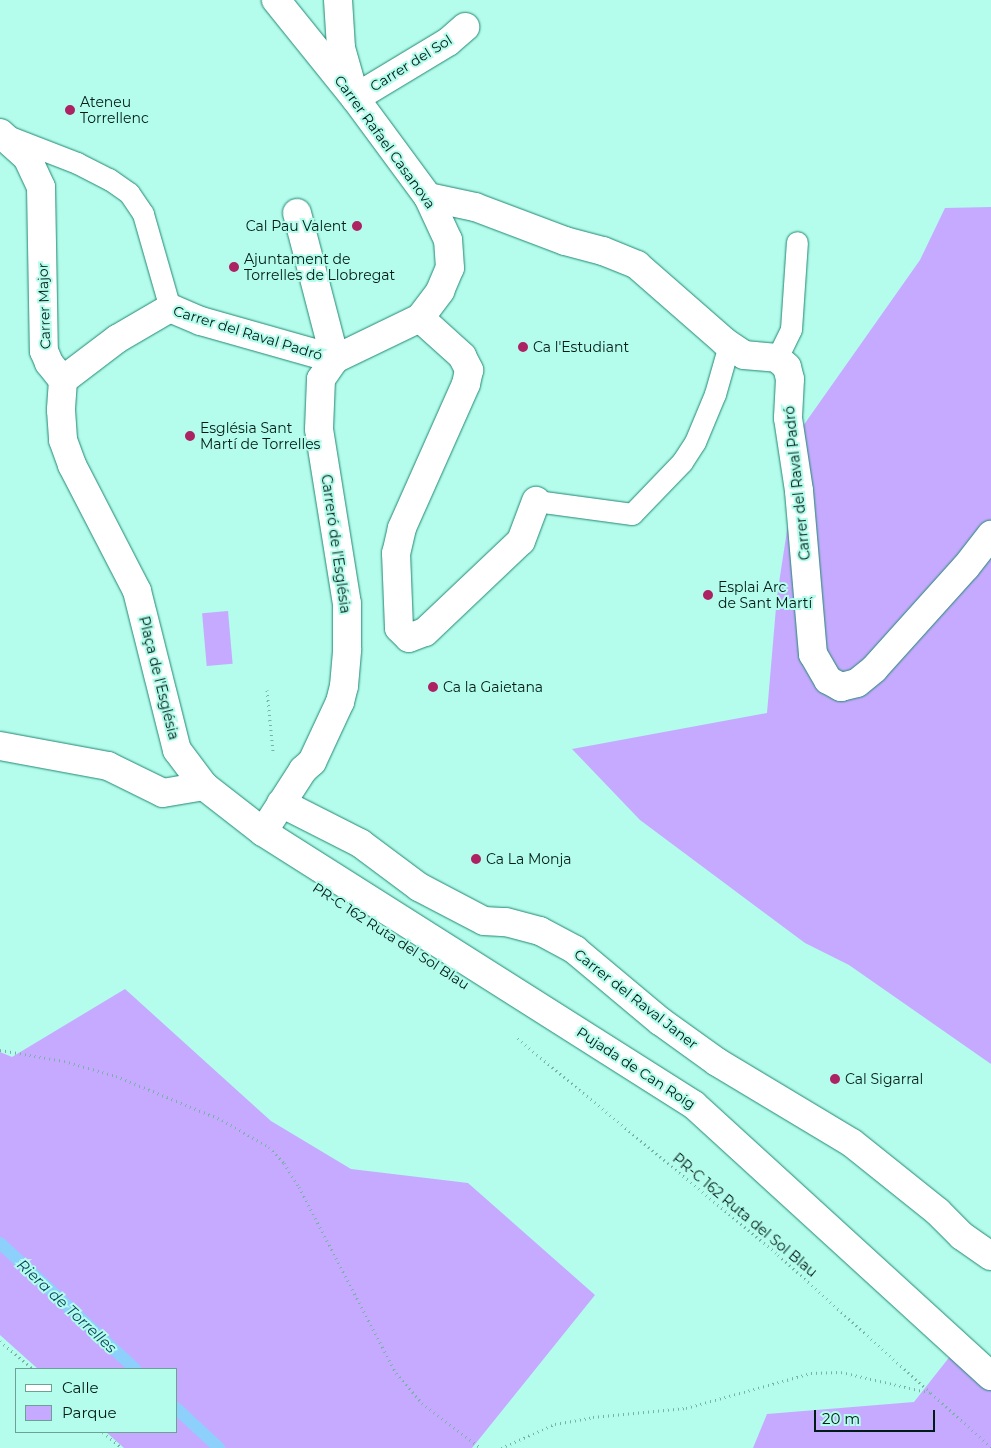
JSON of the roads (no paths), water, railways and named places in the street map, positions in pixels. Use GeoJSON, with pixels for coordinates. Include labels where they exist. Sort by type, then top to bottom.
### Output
{"type":"FeatureCollection","features":[{"type":"Feature","properties":{"kind":"street","name":"Carrer Rafael Casanova"},"geometry":{"type":"LineString","coordinates":[[276,0],[355,98],[428,197],[448,240],[450,268],[440,291],[420,318],[335,359]]}},
{"type":"Feature","properties":{"kind":"street"},"geometry":{"type":"LineString","coordinates":[[338,0],[341,48],[355,98]]}},
{"type":"Feature","properties":{"kind":"street","name":"Carrer del Sol"},"geometry":{"type":"LineString","coordinates":[[355,98],[448,42],[465,27]]}},
{"type":"Feature","properties":{"kind":"street","name":"Carrer Major"},"geometry":{"type":"LineString","coordinates":[[3,134],[27,157],[41,187],[44,351],[49,363],[63,380]]}},
{"type":"Feature","properties":{"kind":"street"},"geometry":{"type":"LineString","coordinates":[[428,197],[475,207],[565,240],[603,251],[637,265],[729,345],[744,355],[777,358]]}},
{"type":"Feature","properties":{"kind":"street"},"geometry":{"type":"LineString","coordinates":[[297,213],[335,359]]}},
{"type":"Feature","properties":{"kind":"street","name":"Carrer del Raval Padró"},"geometry":{"type":"LineString","coordinates":[[63,380],[123,335],[170,308],[201,321],[335,359]]}},
{"type":"Feature","properties":{"kind":"street"},"geometry":{"type":"LineString","coordinates":[[420,318],[462,356],[469,370],[466,384],[402,528],[396,553],[399,628],[409,638],[425,632],[520,542],[536,501]]}},
{"type":"Feature","properties":{"kind":"street","name":"Carrer del Raval Padró"},"geometry":{"type":"LineString","coordinates":[[777,358],[787,367],[790,379],[788,418],[799,491],[812,654],[828,680],[841,687],[857,683],[874,669],[966,567],[991,535]]}},
{"type":"Feature","properties":{"kind":"street","name":"Carreró de l'Església"},"geometry":{"type":"LineString","coordinates":[[263,832],[303,770],[312,762],[340,702],[344,686],[347,649],[347,604],[319,429],[318,404],[321,379],[335,359]]}},
{"type":"Feature","properties":{"kind":"street","name":"Plaça de l'Església"},"geometry":{"type":"LineString","coordinates":[[63,380],[61,410],[63,440],[72,465],[137,590],[177,750],[204,786]]}},
{"type":"Feature","properties":{"kind":"street"},"geometry":{"type":"LineString","coordinates":[[0,746],[108,766],[163,793],[204,786],[263,832]]}},
{"type":"Feature","properties":{"kind":"street","name":"Carrer del Raval Janer"},"geometry":{"type":"LineString","coordinates":[[281,802],[360,843],[419,887],[484,921],[506,922],[540,931],[575,950],[660,1021],[717,1062],[852,1143],[938,1212],[962,1236],[991,1256]]}},
{"type":"Feature","properties":{"kind":"street","name":"Pujada de Can Roig"},"geometry":{"type":"LineString","coordinates":[[263,832],[694,1105],[991,1376]]}},
{"type":"Feature","properties":{"kind":"lane"},"geometry":{"type":"LineString","coordinates":[[3,134],[77,164],[109,180],[129,193],[143,214],[170,308]]}},
{"type":"Feature","properties":{"kind":"lane"},"geometry":{"type":"LineString","coordinates":[[777,358],[791,329],[797,242]]}},
{"type":"Feature","properties":{"kind":"lane"},"geometry":{"type":"LineString","coordinates":[[536,501],[632,514],[682,462],[695,442],[715,394],[729,345]]}},
{"type":"Feature","properties":{"kind":"waterway","name":"Riera de Torrelles"},"geometry":{"type":"LineString","coordinates":[[0,1243],[134,1368]]}},
{"type":"Feature","properties":{"kind":"waterway","name":"Riera de Torrelles"},"geometry":{"type":"LineString","coordinates":[[178,1410],[219,1448]]}},
{"type":"Feature","properties":{"kind":"place","name":"Ateneu Torrellenc"},"geometry":{"type":"Point","coordinates":[70,110]}},
{"type":"Feature","properties":{"kind":"place","name":"Cal Pau Valent"},"geometry":{"type":"Point","coordinates":[357,226]}},
{"type":"Feature","properties":{"kind":"place","name":"Ajuntament de Torrelles de Llobregat"},"geometry":{"type":"Point","coordinates":[234,267]}},
{"type":"Feature","properties":{"kind":"place","name":"Ca l'Estudiant"},"geometry":{"type":"Point","coordinates":[523,347]}},
{"type":"Feature","properties":{"kind":"place","name":"Església Sant Martí de Torrelles"},"geometry":{"type":"Point","coordinates":[190,436]}},
{"type":"Feature","properties":{"kind":"place","name":"Esplai Arc de Sant Martí"},"geometry":{"type":"Point","coordinates":[708,595]}},
{"type":"Feature","properties":{"kind":"place","name":"Ca la Gaietana"},"geometry":{"type":"Point","coordinates":[433,687]}},
{"type":"Feature","properties":{"kind":"place","name":"Ca La Monja"},"geometry":{"type":"Point","coordinates":[476,859]}},
{"type":"Feature","properties":{"kind":"place","name":"Cal Sigarral"},"geometry":{"type":"Point","coordinates":[835,1079]}}]}
